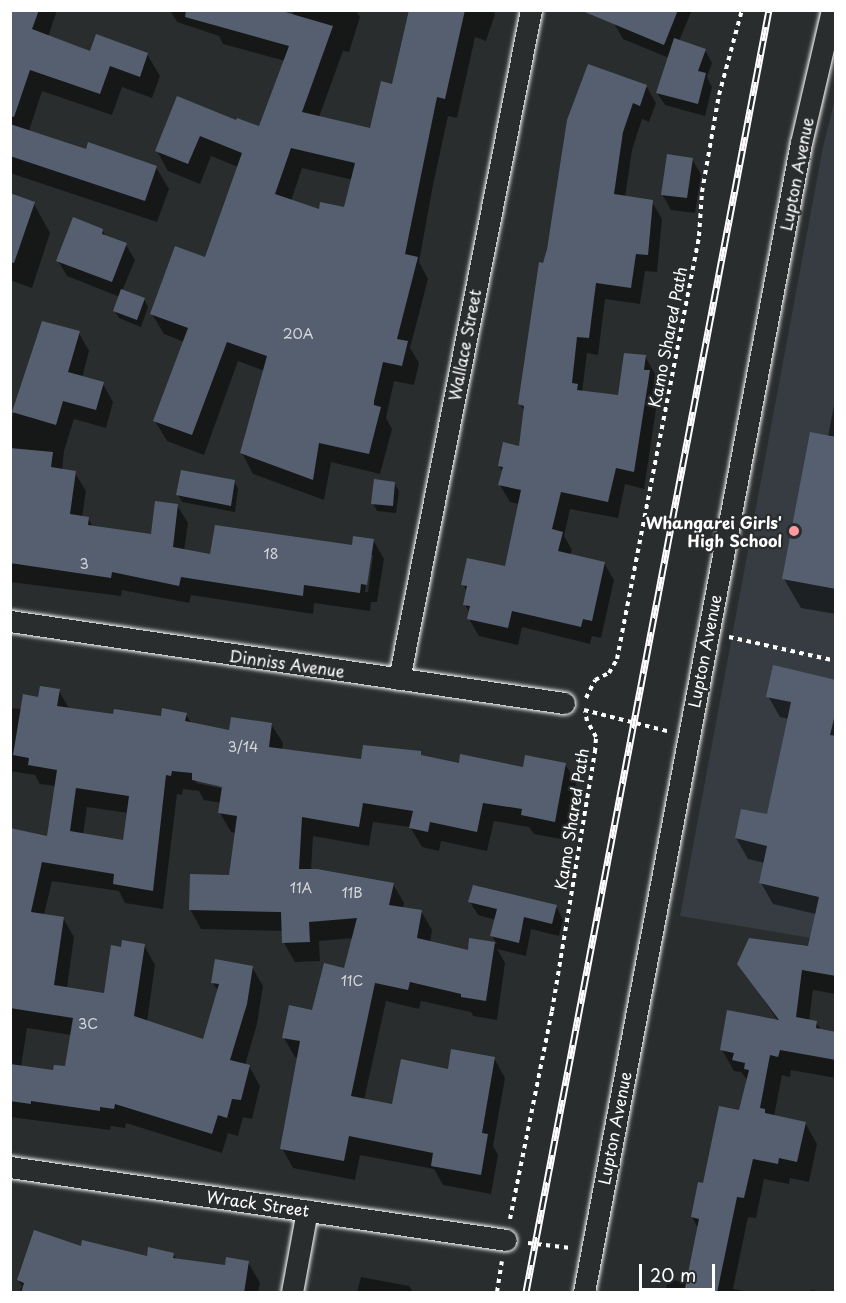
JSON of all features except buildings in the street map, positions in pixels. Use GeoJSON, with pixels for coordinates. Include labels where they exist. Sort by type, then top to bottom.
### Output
{"type":"FeatureCollection","features":[{"type":"Feature","properties":{"kind":"street","name":"Wallace Street"},"geometry":{"type":"LineString","coordinates":[[399,680],[531,10]]}},
{"type":"Feature","properties":{"kind":"street","name":"Lupton Avenue"},"geometry":{"type":"LineString","coordinates":[[584,1293],[801,143],[832,10]]}},
{"type":"Feature","properties":{"kind":"street","name":"Dinniss Avenue"},"geometry":{"type":"LineString","coordinates":[[10,621],[564,704]]}},
{"type":"Feature","properties":{"kind":"street","name":"Wrack Street"},"geometry":{"type":"LineString","coordinates":[[10,1167],[506,1240]]}},
{"type":"Feature","properties":{"kind":"street"},"geometry":{"type":"LineString","coordinates":[[292,1293],[307,1210]]}},
{"type":"Feature","properties":{"kind":"path","name":"Kamo Shared Path"},"geometry":{"type":"LineString","coordinates":[[497,1293],[521,1152],[552,1011],[595,752],[596,737],[587,721],[586,698],[595,680],[609,673],[617,659],[699,236],[702,192],[719,95],[742,10]]}},
{"type":"Feature","properties":{"kind":"path"},"geometry":{"type":"LineString","coordinates":[[708,632],[836,661]]}},
{"type":"Feature","properties":{"kind":"path"},"geometry":{"type":"LineString","coordinates":[[564,704],[650,728],[688,734]]}},
{"type":"Feature","properties":{"kind":"path"},"geometry":{"type":"LineString","coordinates":[[506,1240],[591,1251]]}},
{"type":"Feature","properties":{"kind":"shaded area","name":"Whangarei Girls' High School"},"geometry":{"type":"Polygon","coordinates":[[[835,99],[835,942],[680,916],[823,147],[835,99]]]}},
{"type":"Feature","properties":{"kind":"railway"},"geometry":{"type":"LineString","coordinates":[[526,1292],[769,10]]}},
{"type":"Feature","properties":{"kind":"place","name":"Whangarei Girls' High School"},"geometry":{"type":"Point","coordinates":[794,531]}}]}
